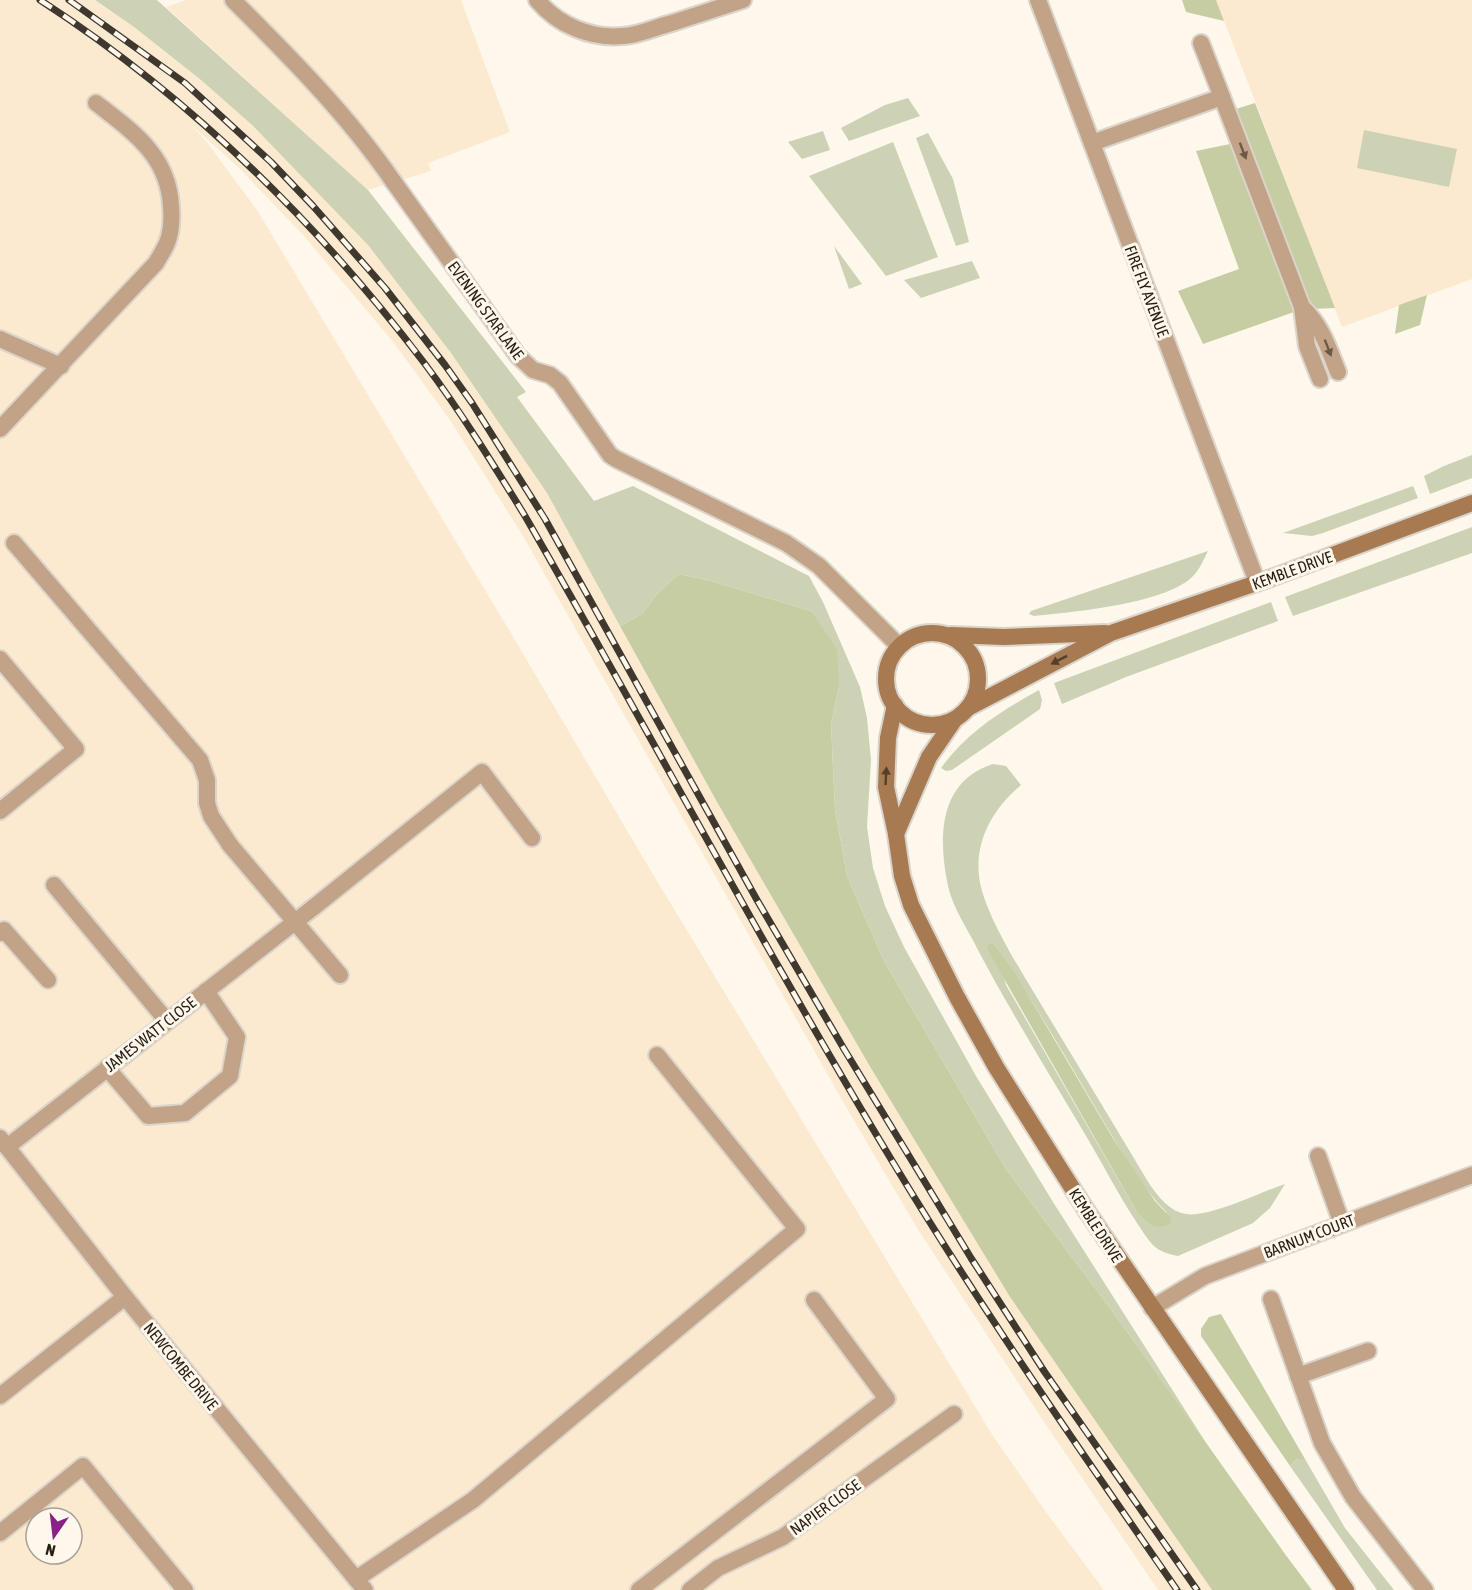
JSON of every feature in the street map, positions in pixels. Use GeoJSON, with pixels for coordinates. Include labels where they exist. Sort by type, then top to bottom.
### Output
{"type":"FeatureCollection","features":[{"type":"Feature","properties":{"kind":"main road","name":"KEMBLE DRIVE"},"geometry":{"type":"LineString","coordinates":[[896,834],[925,765],[962,714],[1111,633],[1472,503]]}},
{"type":"Feature","properties":{"kind":"main road"},"geometry":{"type":"LineString","coordinates":[[932,632],[950,635],[968,649],[978,670],[977,692],[962,714],[938,724],[915,722],[902,714],[894,705],[887,688],[886,673],[890,658],[899,646],[914,636],[932,632]]}},
{"type":"Feature","properties":{"kind":"main road","name":"KEMBLE DRIVE"},"geometry":{"type":"LineString","coordinates":[[950,635],[1004,637],[1111,633]]}},
{"type":"Feature","properties":{"kind":"main road","name":"KEMBLE DRIVE"},"geometry":{"type":"LineString","coordinates":[[894,705],[888,738],[886,787],[902,876],[911,905],[957,998],[996,1067],[1073,1191],[1346,1590]]}},
{"type":"Feature","properties":{"kind":"street","name":"EVENING STAR LANE"},"geometry":{"type":"LineString","coordinates":[[233,0],[301,68],[359,135],[518,356],[533,370],[550,375],[560,383],[610,455],[786,543],[814,561],[899,646]]}},
{"type":"Feature","properties":{"kind":"street"},"geometry":{"type":"LineString","coordinates":[[537,0],[570,27],[586,33],[616,36],[637,34],[743,0]]}},
{"type":"Feature","properties":{"kind":"street","name":"FIRE FLY AVENUE"},"geometry":{"type":"LineString","coordinates":[[1038,0],[1257,582]]}},
{"type":"Feature","properties":{"kind":"street"},"geometry":{"type":"LineString","coordinates":[[1201,43],[1302,307],[1307,346],[1320,379]]}},
{"type":"Feature","properties":{"kind":"street"},"geometry":{"type":"LineString","coordinates":[[1092,143],[1222,97]]}},
{"type":"Feature","properties":{"kind":"street"},"geometry":{"type":"LineString","coordinates":[[0,429],[156,263],[167,243],[172,224],[170,191],[163,168],[130,130],[96,103]]}},
{"type":"Feature","properties":{"kind":"street"},"geometry":{"type":"LineString","coordinates":[[1302,307],[1315,319],[1320,328],[1338,372]]}},
{"type":"Feature","properties":{"kind":"street"},"geometry":{"type":"LineString","coordinates":[[0,339],[61,366]]}},
{"type":"Feature","properties":{"kind":"street"},"geometry":{"type":"LineString","coordinates":[[14,543],[200,760],[207,780],[207,802],[211,816],[230,845],[340,975]]}},
{"type":"Feature","properties":{"kind":"street"},"geometry":{"type":"LineString","coordinates":[[0,659],[76,749],[0,811]]}},
{"type":"Feature","properties":{"kind":"street","name":"JAMES WATT CLOSE"},"geometry":{"type":"LineString","coordinates":[[3,1143],[107,1068],[314,907],[482,772],[532,838]]}},
{"type":"Feature","properties":{"kind":"street"},"geometry":{"type":"LineString","coordinates":[[54,885],[167,1021]]}},
{"type":"Feature","properties":{"kind":"street"},"geometry":{"type":"LineString","coordinates":[[0,933],[4,930],[48,981]]}},
{"type":"Feature","properties":{"kind":"street"},"geometry":{"type":"LineString","coordinates":[[107,1068],[148,1116],[185,1113],[230,1076],[237,1037],[206,991]]}},
{"type":"Feature","properties":{"kind":"street"},"geometry":{"type":"LineString","coordinates":[[362,1587],[473,1500],[797,1229],[657,1055]]}},
{"type":"Feature","properties":{"kind":"street","name":"NEWCOMBE DRIVE"},"geometry":{"type":"LineString","coordinates":[[3,1143],[125,1297],[362,1587]]}},
{"type":"Feature","properties":{"kind":"street"},"geometry":{"type":"LineString","coordinates":[[1318,1156],[1342,1224]]}},
{"type":"Feature","properties":{"kind":"street","name":"BARNUM COURT"},"geometry":{"type":"LineString","coordinates":[[1152,1308],[1205,1276],[1472,1175]]}},
{"type":"Feature","properties":{"kind":"street"},"geometry":{"type":"LineString","coordinates":[[0,1396],[125,1297]]}},
{"type":"Feature","properties":{"kind":"street"},"geometry":{"type":"LineString","coordinates":[[1271,1299],[1322,1443],[1353,1497],[1425,1590]]}},
{"type":"Feature","properties":{"kind":"street"},"geometry":{"type":"LineString","coordinates":[[639,1590],[887,1399],[814,1300]]}},
{"type":"Feature","properties":{"kind":"street"},"geometry":{"type":"LineString","coordinates":[[1298,1376],[1368,1351]]}},
{"type":"Feature","properties":{"kind":"street","name":"NAPIER CLOSE"},"geometry":{"type":"LineString","coordinates":[[690,1590],[718,1568],[783,1537],[954,1414]]}},
{"type":"Feature","properties":{"kind":"street"},"geometry":{"type":"LineString","coordinates":[[0,1533],[82,1466],[185,1590]]}},
{"type":"Feature","properties":{"kind":"shaded area"},"geometry":{"type":"Polygon","coordinates":[[[0,0],[95,0],[134,27],[201,80],[252,125],[368,245],[451,353],[547,493],[717,802],[872,1070],[1010,1297],[1212,1590],[1158,1590],[1038,1413],[917,1228],[842,1100],[523,536],[450,420],[394,343],[304,236],[238,167],[189,123],[206,141],[257,210],[648,866],[993,1436],[1104,1590],[0,1590],[0,0]]]}},
{"type":"Feature","properties":{"kind":"shaded area"},"geometry":{"type":"Polygon","coordinates":[[[186,0],[461,0],[510,132],[428,163],[431,171],[368,190],[166,7],[186,0]]]}},
{"type":"Feature","properties":{"kind":"shaded area"},"geometry":{"type":"Polygon","coordinates":[[[1216,0],[1472,0],[1472,279],[1342,327],[1216,0]]]}},
{"type":"Feature","properties":{"kind":"green space"},"geometry":{"type":"Polygon","coordinates":[[[95,0],[157,0],[368,190],[526,392],[517,397],[594,501],[633,486],[809,576],[823,602],[860,687],[867,718],[871,760],[867,827],[873,868],[885,906],[904,947],[976,1076],[1208,1446],[1121,1323],[1006,1169],[884,961],[847,876],[835,809],[831,724],[839,686],[811,611],[711,581],[679,574],[658,593],[642,614],[620,626],[547,493],[451,353],[368,245],[252,125],[201,80],[134,27],[95,0]]]}},
{"type":"Feature","properties":{"kind":"green space"},"geometry":{"type":"Polygon","coordinates":[[[1182,0],[1216,0],[1224,21],[1186,12],[1182,0]]]}},
{"type":"Feature","properties":{"kind":"green space"},"geometry":{"type":"Polygon","coordinates":[[[908,98],[920,116],[849,141],[841,128],[885,105],[908,98]]]}},
{"type":"Feature","properties":{"kind":"green space"},"geometry":{"type":"Polygon","coordinates":[[[1255,103],[1335,308],[1312,309],[1236,109],[1255,103]]]}},
{"type":"Feature","properties":{"kind":"green space"},"geometry":{"type":"Polygon","coordinates":[[[1364,130],[1457,149],[1449,187],[1357,168],[1364,130]]]}},
{"type":"Feature","properties":{"kind":"green space"},"geometry":{"type":"Polygon","coordinates":[[[823,131],[830,150],[802,159],[788,142],[823,131]]]}},
{"type":"Feature","properties":{"kind":"green space"},"geometry":{"type":"Polygon","coordinates":[[[928,133],[953,179],[969,242],[956,246],[916,138],[928,133]]]}},
{"type":"Feature","properties":{"kind":"green space"},"geometry":{"type":"Polygon","coordinates":[[[893,142],[938,257],[886,276],[809,176],[893,142]]]}},
{"type":"Feature","properties":{"kind":"green space"},"geometry":{"type":"Polygon","coordinates":[[[1230,144],[1294,312],[1203,344],[1178,291],[1239,269],[1196,151],[1230,144]]]}},
{"type":"Feature","properties":{"kind":"green space"},"geometry":{"type":"Polygon","coordinates":[[[834,246],[862,284],[849,289],[834,246]]]}},
{"type":"Feature","properties":{"kind":"green space"},"geometry":{"type":"Polygon","coordinates":[[[972,261],[980,278],[921,298],[904,280],[972,261]]]}},
{"type":"Feature","properties":{"kind":"green space"},"geometry":{"type":"Polygon","coordinates":[[[1427,295],[1420,325],[1395,334],[1399,305],[1427,295]]]}},
{"type":"Feature","properties":{"kind":"green space"},"geometry":{"type":"Polygon","coordinates":[[[1472,455],[1472,478],[1430,494],[1424,476],[1472,455]]]}},
{"type":"Feature","properties":{"kind":"green space"},"geometry":{"type":"Polygon","coordinates":[[[1413,486],[1418,498],[1323,533],[1312,536],[1283,533],[1413,486]]]}},
{"type":"Feature","properties":{"kind":"green space"},"geometry":{"type":"Polygon","coordinates":[[[1472,527],[1472,553],[1293,616],[1285,597],[1472,527]]]}},
{"type":"Feature","properties":{"kind":"green space"},"geometry":{"type":"Polygon","coordinates":[[[1208,551],[1199,569],[1191,578],[1178,587],[1160,594],[1093,609],[1034,616],[1029,614],[1031,611],[1208,551]]]}},
{"type":"Feature","properties":{"kind":"green space"},"geometry":{"type":"Polygon","coordinates":[[[679,574],[711,581],[811,611],[837,649],[839,686],[831,724],[835,809],[847,876],[884,961],[1006,1169],[1121,1323],[1312,1590],[1212,1590],[1010,1297],[872,1070],[717,802],[620,626],[642,614],[658,593],[679,574]]]}},
{"type":"Feature","properties":{"kind":"green space"},"geometry":{"type":"Polygon","coordinates":[[[1271,602],[1278,621],[1126,677],[1062,704],[1054,683],[1271,602]]]}},
{"type":"Feature","properties":{"kind":"green space"},"geometry":{"type":"Polygon","coordinates":[[[1039,690],[1042,700],[1040,709],[952,770],[946,771],[941,768],[973,733],[1011,706],[1039,690]]]}},
{"type":"Feature","properties":{"kind":"green space"},"geometry":{"type":"Polygon","coordinates":[[[993,764],[1006,766],[1021,785],[995,814],[988,825],[980,849],[979,876],[982,891],[995,924],[1014,960],[1150,1185],[1174,1210],[1196,1214],[1221,1208],[1285,1184],[1270,1208],[1253,1223],[1178,1256],[1162,1251],[1153,1245],[1130,1213],[1005,1000],[950,895],[943,850],[946,814],[961,784],[975,772],[993,764]],[[994,944],[1006,985],[1137,1212],[1167,1213],[1147,1190],[1130,1164],[994,944]]]}},
{"type":"Feature","properties":{"kind":"green space"},"geometry":{"type":"Polygon","coordinates":[[[989,944],[994,944],[1015,973],[1114,1140],[1155,1201],[1171,1218],[1171,1224],[1160,1227],[1152,1225],[1137,1212],[987,949],[989,944]]]}},
{"type":"Feature","properties":{"kind":"green space"},"geometry":{"type":"Polygon","coordinates":[[[1221,1314],[1305,1459],[1297,1459],[1290,1466],[1201,1336],[1201,1329],[1209,1317],[1221,1314]]]}},
{"type":"Feature","properties":{"kind":"green space"},"geometry":{"type":"Polygon","coordinates":[[[1297,1459],[1305,1459],[1345,1528],[1394,1590],[1377,1590],[1290,1466],[1297,1459]]]}},
{"type":"Feature","properties":{"kind":"railway"},"geometry":{"type":"LineString","coordinates":[[40,0],[148,78],[248,165],[340,261],[384,312],[438,382],[525,516],[799,1003],[927,1218],[1068,1432],[1177,1590]]}},
{"type":"Feature","properties":{"kind":"railway"},"geometry":{"type":"LineString","coordinates":[[69,0],[185,83],[271,162],[385,288],[472,403],[545,519],[757,900],[971,1258],[1044,1371],[1197,1590]]}}]}
